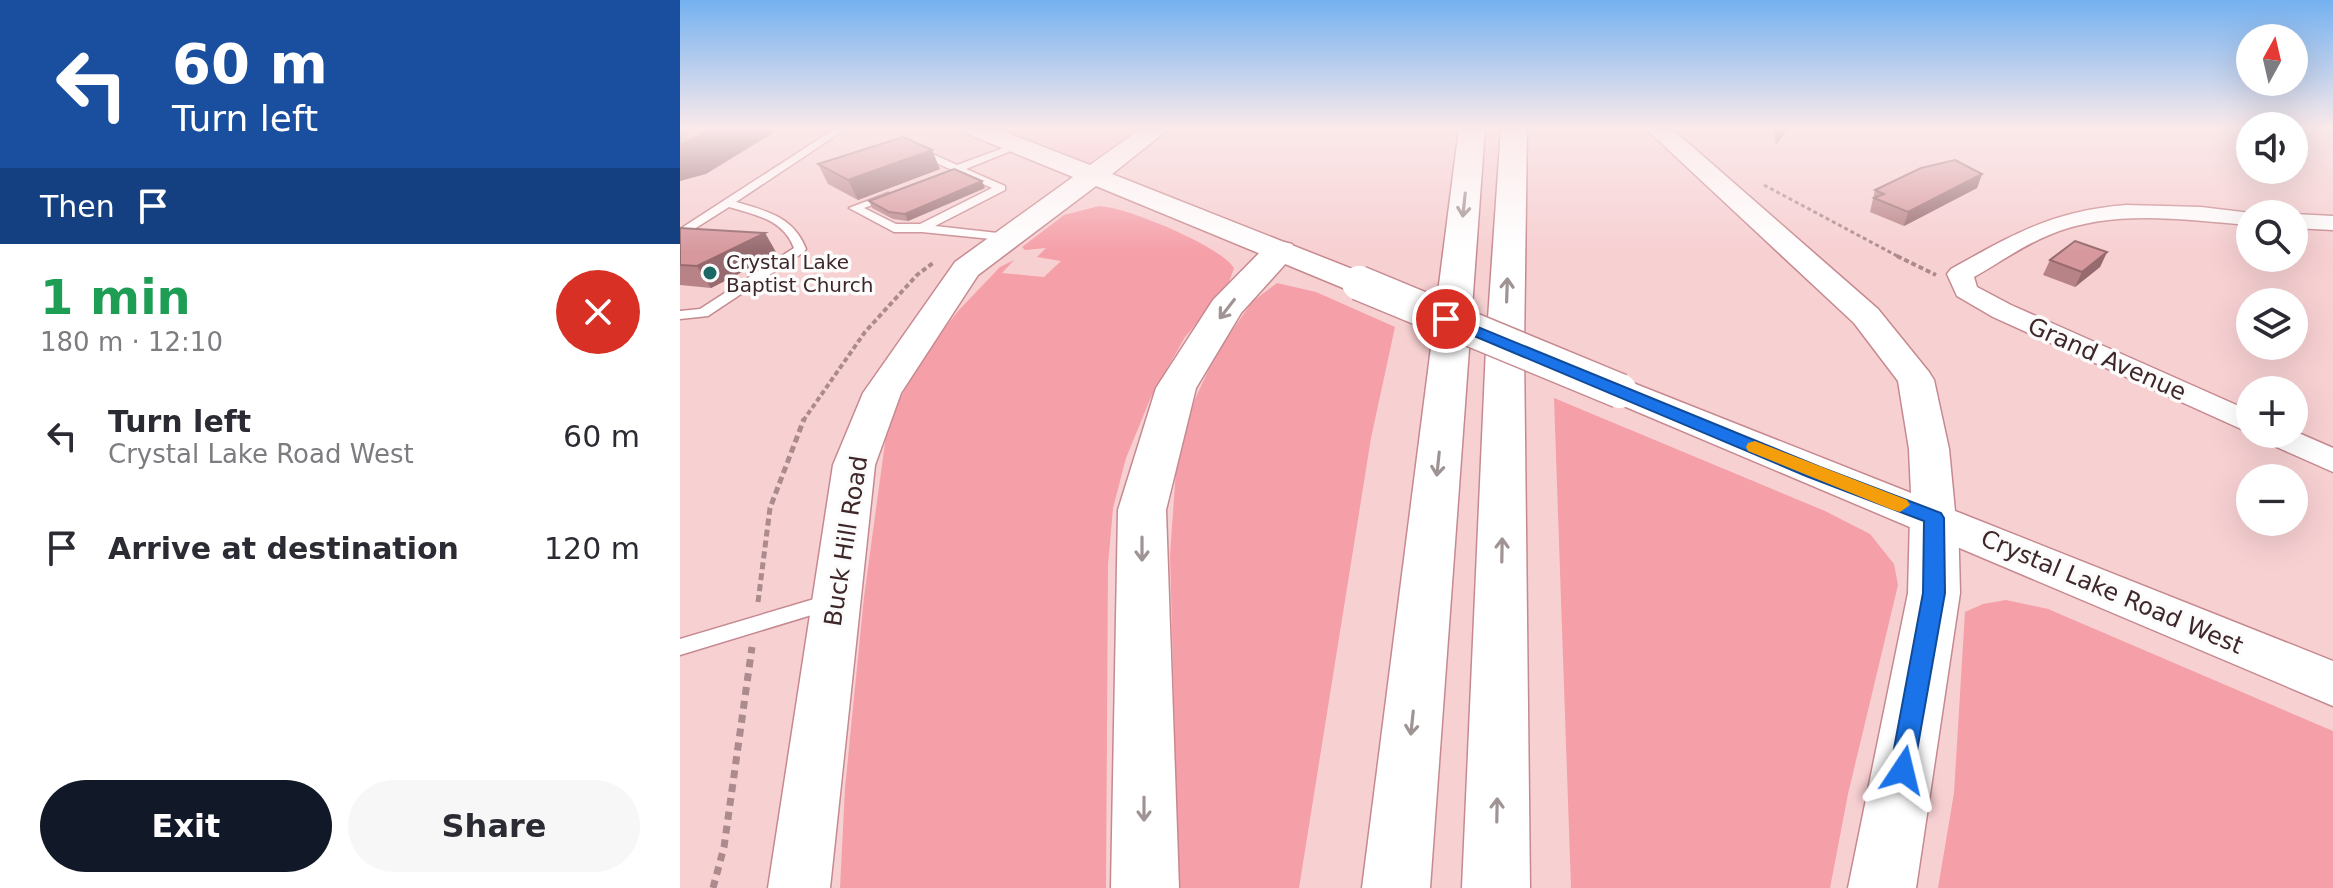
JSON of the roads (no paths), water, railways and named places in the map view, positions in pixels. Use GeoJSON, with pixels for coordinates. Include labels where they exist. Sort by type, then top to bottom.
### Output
{"type":"FeatureCollection","features":[{"type":"Feature","properties":{"kind":"highway"},"geometry":{"type":"LineString","coordinates":[[1396,888],[1468,169]]}},
{"type":"Feature","properties":{"kind":"highway"},"geometry":{"type":"LineString","coordinates":[[1496,888],[1505,348],[1512,169]]}},
{"type":"Feature","properties":{"kind":"highway"},"geometry":{"type":"LineString","coordinates":[[1145,888],[1142,510],[1176,388],[1226,308],[1280,251]]}},
{"type":"Feature","properties":{"kind":"highway"},"geometry":{"type":"LineString","coordinates":[[1882,888],[1934,593],[1934,518]]}},
{"type":"Feature","properties":{"kind":"street","name":"Crystal Lake Road West"},"geometry":{"type":"LineString","coordinates":[[1077,169],[2333,684]]}},
{"type":"Feature","properties":{"kind":"street","name":"Buck Hill Road"},"geometry":{"type":"LineString","coordinates":[[799,888],[854,465],[882,393],[966,269],[1099,169]]}},
{"type":"Feature","properties":{"kind":"street"},"geometry":{"type":"LineString","coordinates":[[1703,169],[1866,316],[1916,380],[1929,449],[1934,518]]}},
{"type":"Feature","properties":{"kind":"street","name":"Grand Avenue"},"geometry":{"type":"LineString","coordinates":[[2236,217],[2135,211],[2088,216],[2051,225],[1960,274],[1965,287],[2002,311],[2236,417]]}},
{"type":"Feature","properties":{"kind":"street"},"geometry":{"type":"LineString","coordinates":[[2308,222],[2333,223]]}},
{"type":"Feature","properties":{"kind":"street"},"geometry":{"type":"LineString","coordinates":[[2305,448],[2333,461]]}},
{"type":"Feature","properties":{"kind":"lane"},"geometry":{"type":"LineString","coordinates":[[680,234],[778,169]]}},
{"type":"Feature","properties":{"kind":"lane"},"geometry":{"type":"LineString","coordinates":[[942,175],[956,169]]}},
{"type":"Feature","properties":{"kind":"lane"},"geometry":{"type":"LineString","coordinates":[[922,228],[1001,188],[958,169]]}},
{"type":"Feature","properties":{"kind":"lane"},"geometry":{"type":"LineString","coordinates":[[899,192],[855,208],[894,228],[922,228],[1007,238]]}},
{"type":"Feature","properties":{"kind":"lane"},"geometry":{"type":"LineString","coordinates":[[680,315],[703,313],[800,249],[796,235],[786,222],[727,203]]}},
{"type":"Feature","properties":{"kind":"lane"},"geometry":{"type":"LineString","coordinates":[[680,647],[836,600]]}},
{"type":"Feature","properties":{"kind":"place","name":"Crystal Lake Baptist Church"},"geometry":{"type":"Point","coordinates":[710,273]}}]}
